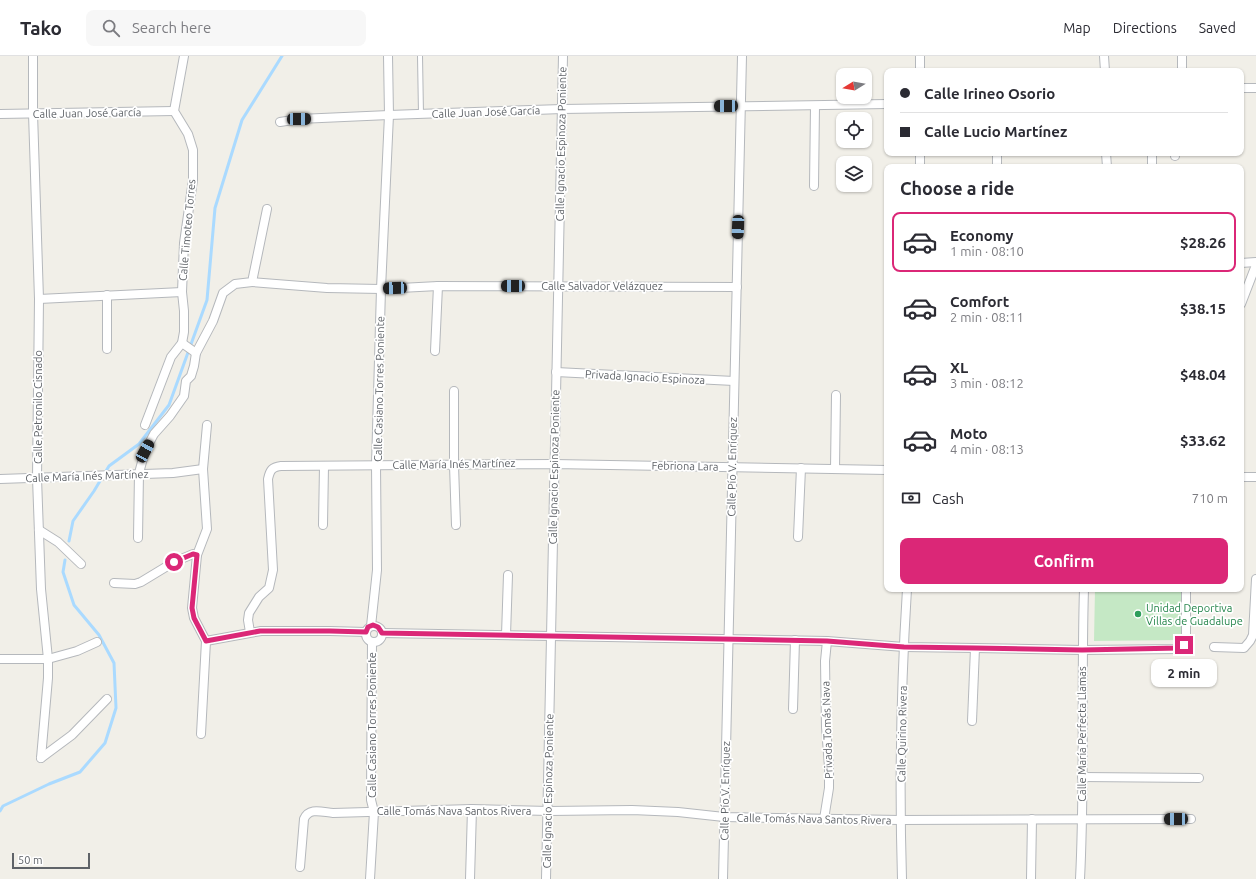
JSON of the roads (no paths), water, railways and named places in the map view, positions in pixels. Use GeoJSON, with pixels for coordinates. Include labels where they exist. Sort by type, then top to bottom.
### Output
{"type":"FeatureCollection","features":[{"type":"Feature","properties":{"kind":"street","name":"Calle Petronilo Cisnado"},"geometry":{"type":"LineString","coordinates":[[33,56],[33,114],[39,299],[37,478],[41,588],[48,658],[48,678],[41,758],[72,735],[107,699]]}},
{"type":"Feature","properties":{"kind":"street"},"geometry":{"type":"LineString","coordinates":[[174,112],[184,56]]}},
{"type":"Feature","properties":{"kind":"street","name":"Calle Casiano Torres Poniente"},"geometry":{"type":"LineString","coordinates":[[368,629],[377,570],[376,465],[381,289],[389,115],[388,56]]}},
{"type":"Feature","properties":{"kind":"street","name":"Calle Ignacio Espinoza Poniente"},"geometry":{"type":"LineString","coordinates":[[546,879],[563,56]]}},
{"type":"Feature","properties":{"kind":"street","name":"Calle Pío V. Enríquez"},"geometry":{"type":"LineString","coordinates":[[723,879],[742,56]]}},
{"type":"Feature","properties":{"kind":"street"},"geometry":{"type":"LineString","coordinates":[[920,56],[920,68]]}},
{"type":"Feature","properties":{"kind":"street"},"geometry":{"type":"LineString","coordinates":[[1104,56],[1105,68]]}},
{"type":"Feature","properties":{"kind":"street"},"geometry":{"type":"LineString","coordinates":[[1182,56],[1182,68]]}},
{"type":"Feature","properties":{"kind":"street"},"geometry":{"type":"LineString","coordinates":[[1244,88],[1256,88]]}},
{"type":"Feature","properties":{"kind":"street","name":"Calle Juan José García"},"geometry":{"type":"LineString","coordinates":[[280,122],[299,119],[562,109],[884,104]]}},
{"type":"Feature","properties":{"kind":"street"},"geometry":{"type":"LineString","coordinates":[[814,186],[815,106]]}},
{"type":"Feature","properties":{"kind":"street","name":"Calle Juan José García"},"geometry":{"type":"LineString","coordinates":[[0,114],[174,112]]}},
{"type":"Feature","properties":{"kind":"street","name":"Calle Timoteo Torres"},"geometry":{"type":"LineString","coordinates":[[174,112],[188,134],[193,150],[193,180],[184,243],[182,292],[184,332],[182,343]]}},
{"type":"Feature","properties":{"kind":"street"},"geometry":{"type":"LineString","coordinates":[[138,538],[138,473],[145,451],[154,434],[170,416],[184,396],[186,381],[191,376],[196,352],[213,321],[223,293],[235,284],[252,282],[267,209]]}},
{"type":"Feature","properties":{"kind":"street"},"geometry":{"type":"LineString","coordinates":[[1244,263],[1256,262]]}},
{"type":"Feature","properties":{"kind":"street"},"geometry":{"type":"LineString","coordinates":[[1244,296],[1256,265]]}},
{"type":"Feature","properties":{"kind":"street","name":"Calle Salvador Velázquez"},"geometry":{"type":"LineString","coordinates":[[252,282],[327,288],[381,289],[438,286],[737,287]]}},
{"type":"Feature","properties":{"kind":"street"},"geometry":{"type":"LineString","coordinates":[[435,351],[438,286]]}},
{"type":"Feature","properties":{"kind":"street"},"geometry":{"type":"LineString","coordinates":[[39,299],[182,292]]}},
{"type":"Feature","properties":{"kind":"street"},"geometry":{"type":"LineString","coordinates":[[106,295],[107,349]]}},
{"type":"Feature","properties":{"kind":"street"},"geometry":{"type":"LineString","coordinates":[[145,425],[171,357],[182,343],[196,352]]}},
{"type":"Feature","properties":{"kind":"street","name":"Privada Ignacio Espinoza"},"geometry":{"type":"LineString","coordinates":[[556,372],[734,381]]}},
{"type":"Feature","properties":{"kind":"street"},"geometry":{"type":"LineString","coordinates":[[454,391],[456,525]]}},
{"type":"Feature","properties":{"kind":"street"},"geometry":{"type":"LineString","coordinates":[[835,469],[836,395]]}},
{"type":"Feature","properties":{"kind":"street"},"geometry":{"type":"LineString","coordinates":[[201,734],[206,641],[194,618],[192,608],[197,555],[207,529],[203,469],[207,425]]}},
{"type":"Feature","properties":{"kind":"street","name":"Calle María Inés Martínez"},"geometry":{"type":"LineString","coordinates":[[250,632],[248,620],[249,613],[258,597],[269,588],[273,570],[268,479],[270,470],[274,467],[554,464]]}},
{"type":"Feature","properties":{"kind":"street","name":"Febriona Lara"},"geometry":{"type":"LineString","coordinates":[[554,464],[884,470]]}},
{"type":"Feature","properties":{"kind":"street"},"geometry":{"type":"LineString","coordinates":[[323,525],[324,466]]}},
{"type":"Feature","properties":{"kind":"street"},"geometry":{"type":"LineString","coordinates":[[798,537],[801,468]]}},
{"type":"Feature","properties":{"kind":"street","name":"Calle María Inés Martínez"},"geometry":{"type":"LineString","coordinates":[[0,479],[173,472],[203,469]]}},
{"type":"Feature","properties":{"kind":"street"},"geometry":{"type":"LineString","coordinates":[[1244,477],[1256,477]]}},
{"type":"Feature","properties":{"kind":"street"},"geometry":{"type":"LineString","coordinates":[[39,530],[58,542],[81,564]]}},
{"type":"Feature","properties":{"kind":"street"},"geometry":{"type":"LineString","coordinates":[[114,584],[135,584],[141,582],[174,562],[193,554],[197,555]]}},
{"type":"Feature","properties":{"kind":"street"},"geometry":{"type":"LineString","coordinates":[[506,636],[508,576]]}},
{"type":"Feature","properties":{"kind":"street"},"geometry":{"type":"LineString","coordinates":[[1214,647],[1244,648],[1250,641],[1253,635],[1256,579]]}},
{"type":"Feature","properties":{"kind":"street","name":"Calle Quirino Rivera"},"geometry":{"type":"LineString","coordinates":[[902,879],[900,820],[907,592]]}},
{"type":"Feature","properties":{"kind":"street","name":"Calle María Perfecta Llamas"},"geometry":{"type":"LineString","coordinates":[[1080,879],[1083,820],[1082,650],[1084,592]]}},
{"type":"Feature","properties":{"kind":"street"},"geometry":{"type":"LineString","coordinates":[[382,633],[795,640],[904,647],[1082,650],[1179,648],[1184,645],[1186,640],[1186,592]]}},
{"type":"Feature","properties":{"kind":"street"},"geometry":{"type":"LineString","coordinates":[[206,641],[250,632],[330,631],[378,627],[382,633]]}},
{"type":"Feature","properties":{"kind":"street"},"geometry":{"type":"LineString","coordinates":[[368,629],[367,638],[372,642],[379,640],[382,633]]}},
{"type":"Feature","properties":{"kind":"street"},"geometry":{"type":"LineString","coordinates":[[793,709],[795,640]]}},
{"type":"Feature","properties":{"kind":"street","name":"Privada Tomás Nava"},"geometry":{"type":"LineString","coordinates":[[824,819],[829,788],[825,660],[827,641]]}},
{"type":"Feature","properties":{"kind":"street"},"geometry":{"type":"LineString","coordinates":[[0,659],[48,658],[77,651],[97,642]]}},
{"type":"Feature","properties":{"kind":"street","name":"Calle Casiano Torres Poniente"},"geometry":{"type":"LineString","coordinates":[[370,879],[374,812],[371,800],[372,642]]}},
{"type":"Feature","properties":{"kind":"street"},"geometry":{"type":"LineString","coordinates":[[972,721],[975,648]]}},
{"type":"Feature","properties":{"kind":"street"},"geometry":{"type":"LineString","coordinates":[[1082,778],[1199,778]]}},
{"type":"Feature","properties":{"kind":"street"},"geometry":{"type":"LineString","coordinates":[[470,879],[472,809]]}},
{"type":"Feature","properties":{"kind":"street","name":"Calle Tomás Nava Santos Rivera"},"geometry":{"type":"LineString","coordinates":[[300,866],[304,819],[306,813],[311,811],[333,813],[472,809],[548,812],[632,810],[678,812],[724,817],[824,819],[1191,819]]}},
{"type":"Feature","properties":{"kind":"street"},"geometry":{"type":"LineString","coordinates":[[1030,879],[1032,819]]}},
{"type":"Feature","properties":{"kind":"lane"},"geometry":{"type":"LineString","coordinates":[[420,56],[421,114]]}},
{"type":"Feature","properties":{"kind":"waterway"},"geometry":{"type":"LineString","coordinates":[[69,541],[73,521],[109,466],[139,444],[169,405],[207,300],[215,208],[242,120],[282,56]]}},
{"type":"Feature","properties":{"kind":"waterway"},"geometry":{"type":"LineString","coordinates":[[0,811],[3,806],[49,784],[80,772],[105,743],[116,708],[114,663],[99,635],[74,605],[63,572],[65,560]]}},
{"type":"Feature","properties":{"kind":"place","name":"Unidad Deportiva Villas de Guadalupe"},"geometry":{"type":"Point","coordinates":[1138,614]}}]}
